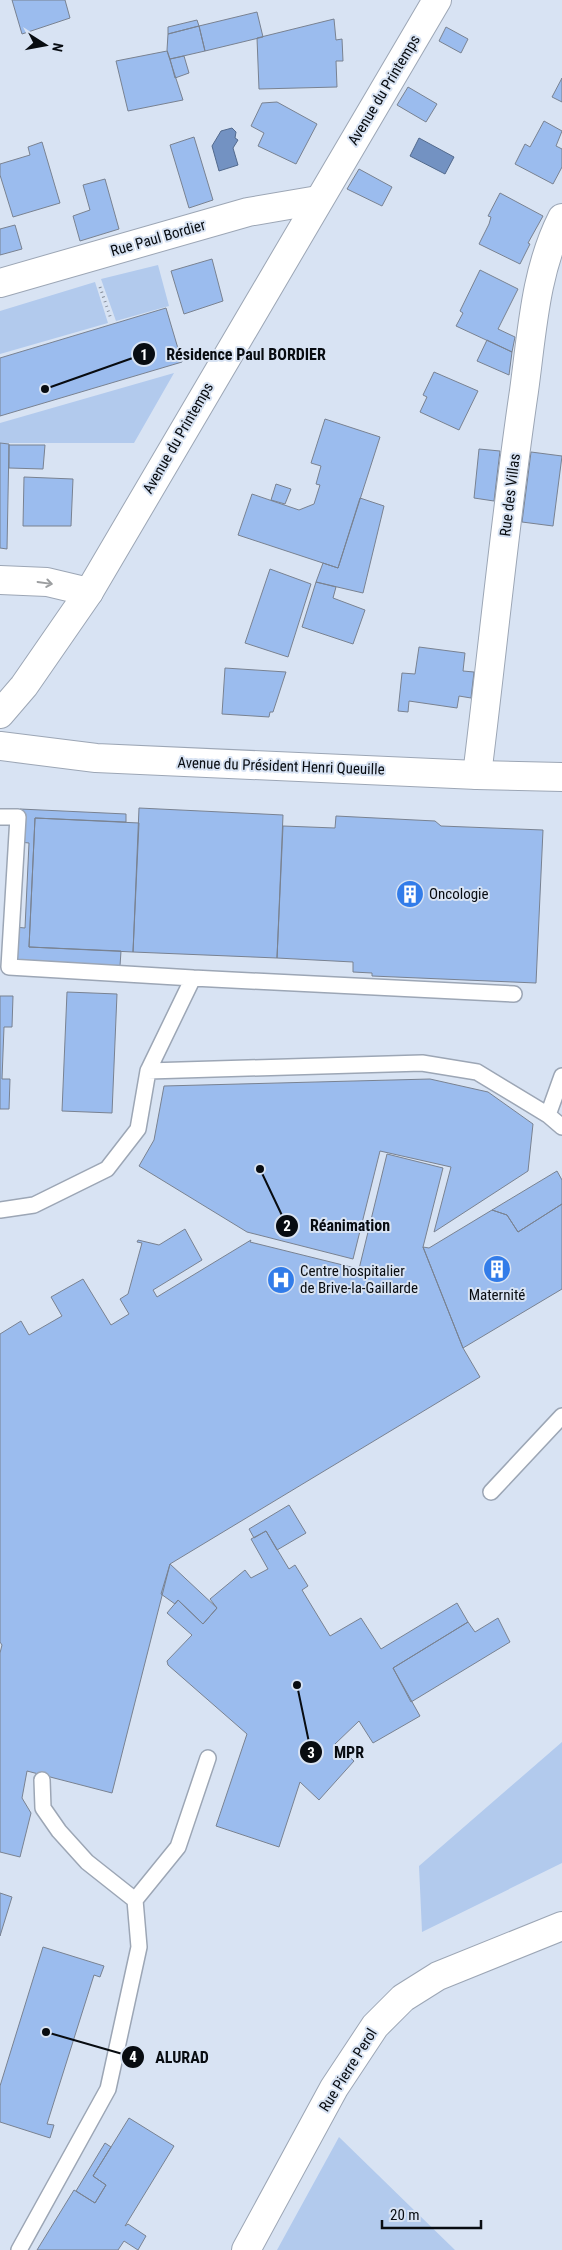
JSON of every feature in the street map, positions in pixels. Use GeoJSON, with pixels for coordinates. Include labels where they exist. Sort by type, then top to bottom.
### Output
{"type":"FeatureCollection","features":[{"type":"Feature","properties":{"kind":"street","name":"Avenue du Printemps"},"geometry":{"type":"LineString","coordinates":[[0,714],[24,686],[89,592],[437,0]]}},
{"type":"Feature","properties":{"kind":"street","name":"Rue Paul Bordier"},"geometry":{"type":"LineString","coordinates":[[0,284],[248,212],[318,200]]}},
{"type":"Feature","properties":{"kind":"street","name":"Rue des Villas"},"geometry":{"type":"LineString","coordinates":[[477,775],[514,456],[536,307],[542,270],[553,236],[562,218]]}},
{"type":"Feature","properties":{"kind":"street"},"geometry":{"type":"LineString","coordinates":[[0,580],[46,582],[89,592]]}},
{"type":"Feature","properties":{"kind":"street","name":"Avenue du Président Henri Queuille"},"geometry":{"type":"LineString","coordinates":[[0,746],[96,758],[562,777]]}},
{"type":"Feature","properties":{"kind":"street","name":"Rue Pierre Perol"},"geometry":{"type":"LineString","coordinates":[[246,2250],[334,2088],[374,2026],[403,1998],[438,1976],[562,1926]]}},
{"type":"Feature","properties":{"kind":"lane"},"geometry":{"type":"LineString","coordinates":[[0,817],[18,817],[9,967],[514,994]]}},
{"type":"Feature","properties":{"kind":"lane"},"geometry":{"type":"LineString","coordinates":[[0,1210],[34,1205],[107,1169],[138,1128],[148,1070],[193,978]]}},
{"type":"Feature","properties":{"kind":"lane"},"geometry":{"type":"LineString","coordinates":[[148,1070],[422,1063],[477,1072],[548,1116],[562,1127]]}},
{"type":"Feature","properties":{"kind":"lane"},"geometry":{"type":"LineString","coordinates":[[548,1116],[562,1076]]}},
{"type":"Feature","properties":{"kind":"lane"},"geometry":{"type":"LineString","coordinates":[[491,1492],[562,1416]]}},
{"type":"Feature","properties":{"kind":"lane"},"geometry":{"type":"LineString","coordinates":[[19,2250],[108,2089],[139,1947],[135,1900],[178,1847],[208,1758]]}},
{"type":"Feature","properties":{"kind":"lane"},"geometry":{"type":"LineString","coordinates":[[42,1780],[42,1808],[59,1831],[87,1862],[135,1900]]}},
{"type":"Feature","properties":{"kind":"shaded area"},"geometry":{"type":"Polygon","coordinates":[[[232,128],[236,132],[235,138],[238,140],[233,148],[238,165],[219,171],[212,146],[221,131],[232,128]]]}},
{"type":"Feature","properties":{"kind":"shaded area"},"geometry":{"type":"Polygon","coordinates":[[[419,138],[454,157],[445,174],[410,156],[419,138]]]}},
{"type":"Feature","properties":{"kind":"shaded area"},"geometry":{"type":"Polygon","coordinates":[[[158,265],[169,306],[116,321],[101,279],[158,265]]]}},
{"type":"Feature","properties":{"kind":"shaded area"},"geometry":{"type":"Polygon","coordinates":[[[95,282],[108,323],[0,354],[0,311],[95,282]]]}},
{"type":"Feature","properties":{"kind":"shaded area"},"geometry":{"type":"Polygon","coordinates":[[[174,373],[134,443],[0,443],[0,423],[174,373]]]}},
{"type":"Feature","properties":{"kind":"shaded area"},"geometry":{"type":"Polygon","coordinates":[[[562,1742],[562,1863],[422,1932],[419,1866],[562,1742]]]}},
{"type":"Feature","properties":{"kind":"shaded area"},"geometry":{"type":"Polygon","coordinates":[[[339,2137],[455,2250],[277,2250],[339,2137]]]}},
{"type":"Feature","properties":{"kind":"building"},"geometry":{"type":"Polygon","coordinates":[[[12,0],[65,0],[70,18],[22,34],[12,0]]]}},
{"type":"Feature","properties":{"kind":"building"},"geometry":{"type":"Polygon","coordinates":[[[257,12],[263,37],[205,51],[199,26],[257,12]]]}},
{"type":"Feature","properties":{"kind":"building"},"geometry":{"type":"Polygon","coordinates":[[[334,19],[336,40],[342,39],[343,61],[336,61],[337,87],[259,89],[257,38],[334,19]]]}},
{"type":"Feature","properties":{"kind":"building"},"geometry":{"type":"Polygon","coordinates":[[[197,20],[199,26],[168,34],[168,27],[197,20]]]}},
{"type":"Feature","properties":{"kind":"building"},"geometry":{"type":"Polygon","coordinates":[[[199,26],[205,51],[170,59],[167,50],[168,34],[199,26]]]}},
{"type":"Feature","properties":{"kind":"building"},"geometry":{"type":"Polygon","coordinates":[[[446,27],[468,39],[461,53],[439,41],[446,27]]]}},
{"type":"Feature","properties":{"kind":"building"},"geometry":{"type":"Polygon","coordinates":[[[167,51],[183,100],[128,111],[116,61],[167,51]]]}},
{"type":"Feature","properties":{"kind":"building"},"geometry":{"type":"Polygon","coordinates":[[[184,56],[189,73],[175,78],[170,59],[184,56]]]}},
{"type":"Feature","properties":{"kind":"building"},"geometry":{"type":"Polygon","coordinates":[[[562,78],[562,102],[552,97],[562,78]]]}},
{"type":"Feature","properties":{"kind":"building"},"geometry":{"type":"Polygon","coordinates":[[[408,87],[437,104],[426,122],[397,105],[408,87]]]}},
{"type":"Feature","properties":{"kind":"building"},"geometry":{"type":"Polygon","coordinates":[[[277,102],[317,124],[296,164],[258,146],[264,133],[251,126],[262,103],[277,102]]]}},
{"type":"Feature","properties":{"kind":"building"},"geometry":{"type":"Polygon","coordinates":[[[544,121],[562,131],[556,146],[562,149],[562,167],[553,184],[515,164],[525,144],[530,147],[544,121]]]}},
{"type":"Feature","properties":{"kind":"building"},"geometry":{"type":"Polygon","coordinates":[[[194,137],[213,200],[189,208],[170,145],[194,137]]]}},
{"type":"Feature","properties":{"kind":"building"},"geometry":{"type":"Polygon","coordinates":[[[42,142],[60,203],[13,217],[0,175],[0,164],[30,155],[28,147],[42,142]]]}},
{"type":"Feature","properties":{"kind":"building"},"geometry":{"type":"Polygon","coordinates":[[[359,169],[392,187],[382,206],[347,189],[359,169]]]}},
{"type":"Feature","properties":{"kind":"building"},"geometry":{"type":"Polygon","coordinates":[[[105,179],[119,229],[80,241],[73,216],[90,210],[83,185],[105,179]]]}},
{"type":"Feature","properties":{"kind":"building"},"geometry":{"type":"Polygon","coordinates":[[[500,193],[543,216],[528,243],[530,244],[520,264],[479,244],[489,224],[491,217],[488,216],[500,193]]]}},
{"type":"Feature","properties":{"kind":"building"},"geometry":{"type":"Polygon","coordinates":[[[15,225],[22,249],[0,255],[0,229],[15,225]]]}},
{"type":"Feature","properties":{"kind":"building"},"geometry":{"type":"Polygon","coordinates":[[[212,259],[223,301],[184,314],[171,271],[212,259]]]}},
{"type":"Feature","properties":{"kind":"building"},"geometry":{"type":"Polygon","coordinates":[[[480,270],[518,289],[498,329],[515,337],[512,352],[456,326],[463,313],[460,311],[480,270]]]}},
{"type":"Feature","properties":{"kind":"building"},"geometry":{"type":"Polygon","coordinates":[[[166,308],[182,362],[0,416],[0,358],[166,308]]]}},
{"type":"Feature","properties":{"kind":"building"},"geometry":{"type":"Polygon","coordinates":[[[487,340],[512,352],[509,375],[477,361],[487,340]]]}},
{"type":"Feature","properties":{"kind":"building"},"geometry":{"type":"Polygon","coordinates":[[[434,372],[478,391],[459,430],[420,412],[427,397],[423,395],[434,372]]]}},
{"type":"Feature","properties":{"kind":"building"},"geometry":{"type":"Polygon","coordinates":[[[325,419],[380,437],[338,568],[238,535],[252,494],[299,510],[314,504],[320,485],[316,484],[321,466],[311,463],[325,419]]]}},
{"type":"Feature","properties":{"kind":"building"},"geometry":{"type":"Polygon","coordinates":[[[0,443],[9,444],[7,549],[0,548],[0,443]]]}},
{"type":"Feature","properties":{"kind":"building"},"geometry":{"type":"Polygon","coordinates":[[[9,445],[45,445],[43,469],[9,468],[9,445]]]}},
{"type":"Feature","properties":{"kind":"building"},"geometry":{"type":"Polygon","coordinates":[[[479,449],[500,451],[494,501],[474,498],[479,449]]]}},
{"type":"Feature","properties":{"kind":"building"},"geometry":{"type":"Polygon","coordinates":[[[531,452],[562,456],[553,526],[522,522],[531,452]]]}},
{"type":"Feature","properties":{"kind":"building"},"geometry":{"type":"Polygon","coordinates":[[[24,477],[73,479],[71,526],[23,526],[24,477]]]}},
{"type":"Feature","properties":{"kind":"building"},"geometry":{"type":"Polygon","coordinates":[[[276,484],[291,489],[285,504],[271,500],[276,484]]]}},
{"type":"Feature","properties":{"kind":"building"},"geometry":{"type":"Polygon","coordinates":[[[360,498],[384,506],[363,593],[316,582],[323,563],[338,568],[360,498]]]}},
{"type":"Feature","properties":{"kind":"building"},"geometry":{"type":"Polygon","coordinates":[[[270,569],[311,584],[288,657],[245,643],[270,569]]]}},
{"type":"Feature","properties":{"kind":"building"},"geometry":{"type":"Polygon","coordinates":[[[316,582],[336,587],[333,598],[365,610],[353,644],[302,627],[316,582]]]}},
{"type":"Feature","properties":{"kind":"building"},"geometry":{"type":"Polygon","coordinates":[[[419,647],[465,653],[463,671],[474,672],[471,698],[459,696],[457,708],[409,701],[408,712],[398,711],[402,673],[415,674],[419,647]]]}},
{"type":"Feature","properties":{"kind":"building"},"geometry":{"type":"Polygon","coordinates":[[[225,668],[286,672],[273,712],[270,712],[269,717],[222,714],[225,668]]]}},
{"type":"Feature","properties":{"kind":"building"},"geometry":{"type":"Polygon","coordinates":[[[139,808],[283,815],[277,958],[133,952],[139,808]]]}},
{"type":"Feature","properties":{"kind":"building"},"geometry":{"type":"Polygon","coordinates":[[[20,809],[126,814],[126,822],[35,818],[29,947],[121,951],[120,966],[13,961],[15,927],[25,928],[29,843],[19,842],[20,809]]]}},
{"type":"Feature","properties":{"kind":"building","name":"Oncologie"},"geometry":{"type":"Polygon","coordinates":[[[336,816],[435,821],[441,826],[543,830],[536,983],[372,976],[372,973],[353,972],[353,962],[277,958],[283,826],[335,828],[336,816]]]}},
{"type":"Feature","properties":{"kind":"building"},"geometry":{"type":"Polygon","coordinates":[[[35,818],[139,823],[133,952],[29,947],[35,818]]]}},
{"type":"Feature","properties":{"kind":"building"},"geometry":{"type":"Polygon","coordinates":[[[67,992],[117,994],[112,1113],[62,1111],[67,992]]]}},
{"type":"Feature","properties":{"kind":"building"},"geometry":{"type":"Polygon","coordinates":[[[0,996],[13,996],[12,1027],[4,1027],[2,1079],[10,1079],[9,1109],[0,1109],[0,996]]]}},
{"type":"Feature","properties":{"kind":"building"},"geometry":{"type":"Polygon","coordinates":[[[430,1079],[488,1092],[533,1124],[528,1171],[434,1232],[451,1167],[380,1151],[353,1259],[247,1232],[139,1166],[154,1140],[164,1086],[430,1079]]]}},
{"type":"Feature","properties":{"kind":"building"},"geometry":{"type":"Polygon","coordinates":[[[387,1154],[443,1168],[423,1247],[463,1348],[480,1377],[170,1564],[112,1793],[27,1771],[22,1798],[31,1813],[20,1857],[0,1852],[0,1653],[2,1645],[0,1642],[0,1334],[21,1321],[29,1335],[62,1316],[51,1297],[83,1279],[111,1325],[129,1314],[120,1299],[128,1294],[142,1243],[137,1242],[138,1240],[159,1245],[185,1229],[202,1260],[153,1290],[157,1297],[251,1240],[250,1242],[359,1269],[387,1154]]]}},
{"type":"Feature","properties":{"kind":"building"},"geometry":{"type":"Polygon","coordinates":[[[557,1171],[562,1180],[562,1204],[518,1232],[507,1215],[492,1210],[557,1171]]]}},
{"type":"Feature","properties":{"kind":"building","name":"Maternité"},"geometry":{"type":"Polygon","coordinates":[[[562,1204],[562,1289],[463,1348],[423,1247],[429,1248],[492,1210],[507,1215],[518,1232],[562,1204]]]}},
{"type":"Feature","properties":{"kind":"building"},"geometry":{"type":"Polygon","coordinates":[[[289,1505],[306,1533],[277,1550],[266,1531],[254,1538],[249,1529],[289,1505]]]}},
{"type":"Feature","properties":{"kind":"building"},"geometry":{"type":"Polygon","coordinates":[[[266,1531],[289,1569],[295,1565],[308,1586],[302,1590],[330,1636],[361,1618],[381,1649],[457,1603],[468,1622],[393,1668],[420,1716],[373,1743],[359,1721],[335,1744],[354,1761],[319,1800],[300,1782],[279,1847],[216,1826],[247,1734],[168,1665],[167,1661],[192,1635],[167,1613],[178,1600],[203,1624],[217,1608],[210,1599],[245,1570],[251,1578],[268,1569],[251,1539],[266,1531]]]}},
{"type":"Feature","properties":{"kind":"building"},"geometry":{"type":"Polygon","coordinates":[[[170,1564],[217,1608],[203,1624],[178,1600],[175,1604],[161,1594],[170,1564]]]}},
{"type":"Feature","properties":{"kind":"building"},"geometry":{"type":"Polygon","coordinates":[[[498,1618],[510,1642],[411,1702],[393,1668],[468,1622],[475,1632],[498,1618]]]}},
{"type":"Feature","properties":{"kind":"building"},"geometry":{"type":"Polygon","coordinates":[[[0,1893],[12,1897],[0,1936],[0,1893]]]}},
{"type":"Feature","properties":{"kind":"building"},"geometry":{"type":"Polygon","coordinates":[[[43,1947],[104,1966],[100,1977],[94,1975],[47,2124],[54,2125],[50,2138],[0,2122],[0,2086],[43,1947]]]}},
{"type":"Feature","properties":{"kind":"building"},"geometry":{"type":"Polygon","coordinates":[[[129,2118],[174,2146],[125,2226],[128,2224],[146,2236],[138,2250],[124,2241],[118,2250],[37,2250],[74,2190],[95,2203],[106,2185],[93,2176],[129,2118]]]}},
{"type":"Feature","properties":{"kind":"building"},"geometry":{"type":"Polygon","coordinates":[[[105,2143],[111,2147],[93,2176],[106,2185],[95,2203],[76,2191],[105,2143]]]}},
{"type":"Feature","properties":{"kind":"place","name":"Résidence Paul BORDIER"},"geometry":{"type":"Point","coordinates":[45,389]}},
{"type":"Feature","properties":{"kind":"place","name":"Oncologie"},"geometry":{"type":"Point","coordinates":[410,894]}},
{"type":"Feature","properties":{"kind":"place","name":"Réanimation"},"geometry":{"type":"Point","coordinates":[260,1169]}},
{"type":"Feature","properties":{"kind":"place","name":"Maternité"},"geometry":{"type":"Point","coordinates":[497,1269]}},
{"type":"Feature","properties":{"kind":"place","name":"Centre hospitalier de Brive-la-Gaillarde"},"geometry":{"type":"Point","coordinates":[281,1280]}},
{"type":"Feature","properties":{"kind":"place","name":"MPR"},"geometry":{"type":"Point","coordinates":[297,1685]}},
{"type":"Feature","properties":{"kind":"place","name":"ALURAD"},"geometry":{"type":"Point","coordinates":[46,2032]}}]}
